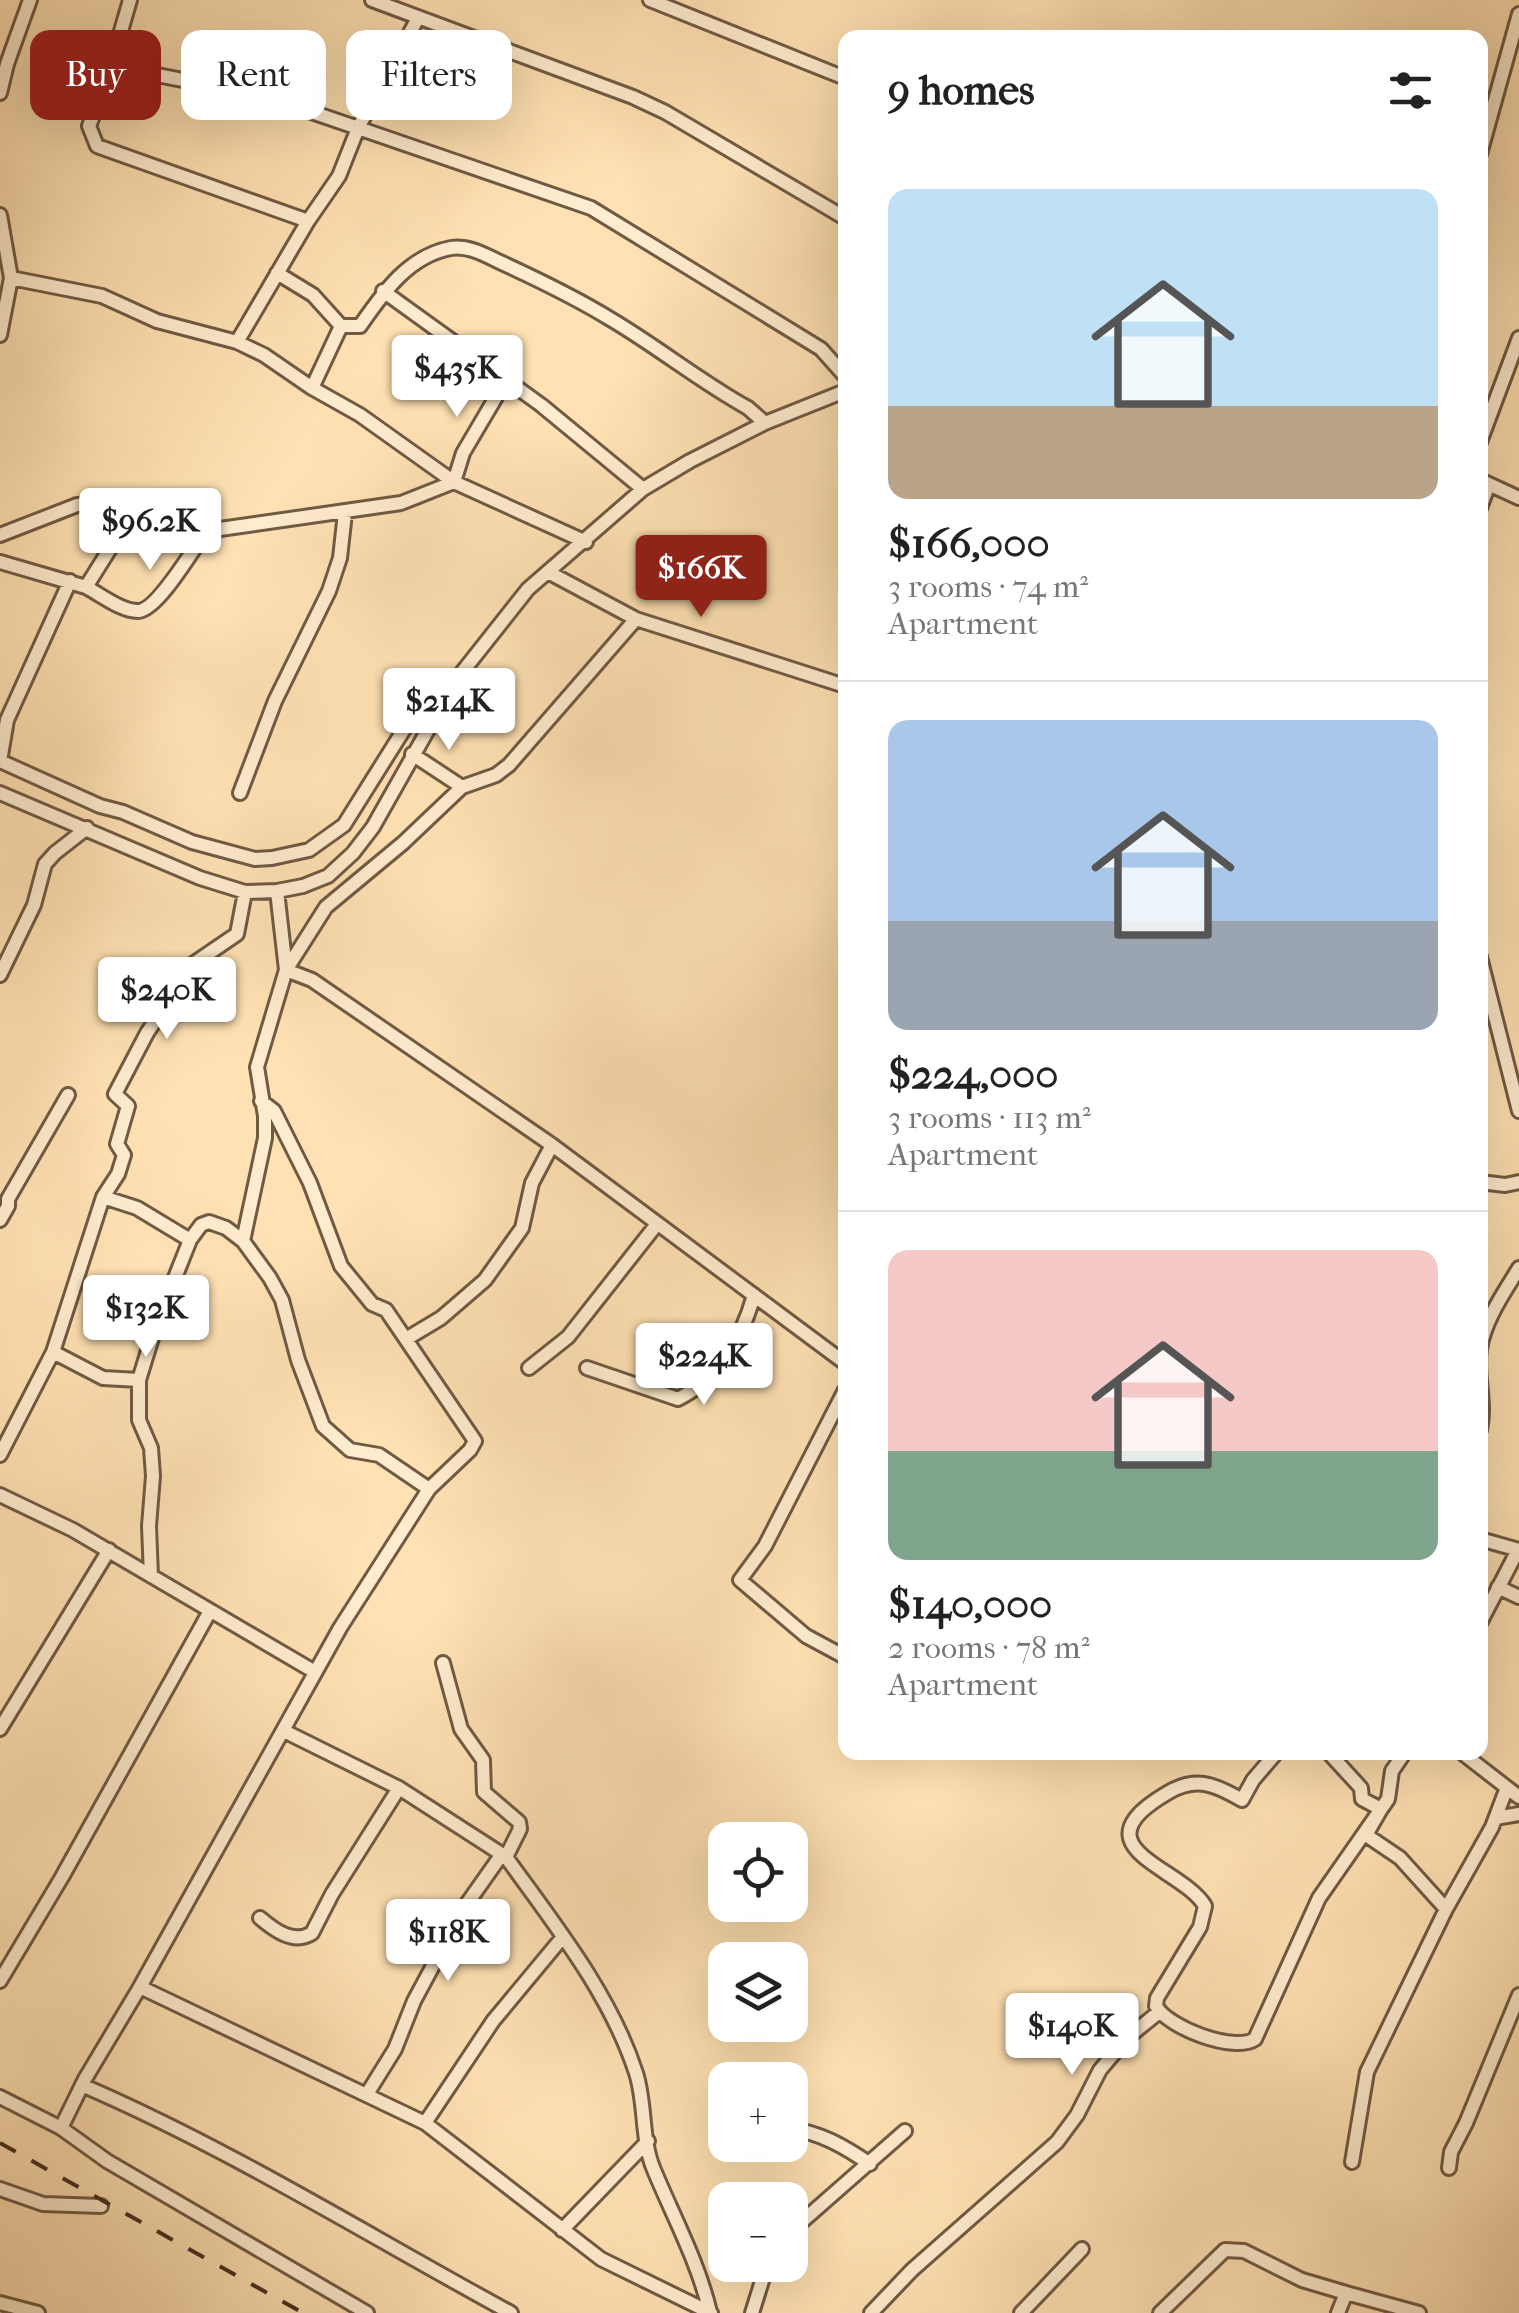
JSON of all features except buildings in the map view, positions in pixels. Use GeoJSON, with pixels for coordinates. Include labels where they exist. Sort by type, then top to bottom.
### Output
{"type":"FeatureCollection","features":[{"type":"Feature","properties":{"kind":"street"},"geometry":{"type":"LineString","coordinates":[[0,93],[2,76],[30,0]]}},
{"type":"Feature","properties":{"kind":"street"},"geometry":{"type":"LineString","coordinates":[[122,30],[130,0]]}},
{"type":"Feature","properties":{"kind":"street"},"geometry":{"type":"LineString","coordinates":[[372,0],[598,83],[665,112],[838,214]]}},
{"type":"Feature","properties":{"kind":"street"},"geometry":{"type":"LineString","coordinates":[[650,0],[838,75]]}},
{"type":"Feature","properties":{"kind":"street"},"geometry":{"type":"LineString","coordinates":[[1488,125],[1519,14]]}},
{"type":"Feature","properties":{"kind":"street"},"geometry":{"type":"LineString","coordinates":[[238,342],[308,221],[339,176],[358,128],[418,18]]}},
{"type":"Feature","properties":{"kind":"street"},"geometry":{"type":"LineString","coordinates":[[161,75],[266,96],[592,208],[821,348],[838,368]]}},
{"type":"Feature","properties":{"kind":"street"},"geometry":{"type":"LineString","coordinates":[[91,120],[89,126],[97,146],[308,221]]}},
{"type":"Feature","properties":{"kind":"street"},"geometry":{"type":"LineString","coordinates":[[0,215],[11,278],[0,335]]}},
{"type":"Feature","properties":{"kind":"street"},"geometry":{"type":"LineString","coordinates":[[277,273],[313,295],[341,326],[360,326],[383,291],[408,268],[428,256],[454,248],[473,250],[612,319],[765,423]]}},
{"type":"Feature","properties":{"kind":"street"},"geometry":{"type":"LineString","coordinates":[[11,278],[102,296],[157,321],[238,342],[360,415],[454,482],[586,542]]}},
{"type":"Feature","properties":{"kind":"street"},"geometry":{"type":"LineString","coordinates":[[383,291],[552,413],[643,490]]}},
{"type":"Feature","properties":{"kind":"street"},"geometry":{"type":"LineString","coordinates":[[312,388],[341,326]]}},
{"type":"Feature","properties":{"kind":"street"},"geometry":{"type":"LineString","coordinates":[[1488,421],[1519,338]]}},
{"type":"Feature","properties":{"kind":"street"},"geometry":{"type":"LineString","coordinates":[[0,535],[77,505],[100,504],[206,531],[419,498],[454,482],[464,454],[506,380]]}},
{"type":"Feature","properties":{"kind":"street"},"geometry":{"type":"LineString","coordinates":[[0,793],[200,878],[245,892],[303,886],[328,876],[354,853],[374,827],[456,680],[528,590],[643,490],[765,423],[838,394]]}},
{"type":"Feature","properties":{"kind":"street"},"geometry":{"type":"LineString","coordinates":[[1488,484],[1519,498]]}},
{"type":"Feature","properties":{"kind":"street"},"geometry":{"type":"LineString","coordinates":[[86,586],[132,512]]}},
{"type":"Feature","properties":{"kind":"street"},"geometry":{"type":"LineString","coordinates":[[240,793],[275,701],[329,591],[340,558],[345,512]]}},
{"type":"Feature","properties":{"kind":"street"},"geometry":{"type":"LineString","coordinates":[[0,562],[86,586],[136,612],[158,598],[206,531]]}},
{"type":"Feature","properties":{"kind":"street"},"geometry":{"type":"LineString","coordinates":[[548,572],[636,619],[838,684]]}},
{"type":"Feature","properties":{"kind":"street"},"geometry":{"type":"LineString","coordinates":[[70,581],[7,720],[0,761],[172,834],[254,858],[294,856],[309,850],[344,825],[412,716]]}},
{"type":"Feature","properties":{"kind":"street"},"geometry":{"type":"LineString","coordinates":[[243,1241],[262,1160],[265,1116],[257,1067],[286,970],[326,907],[462,787],[496,775],[509,765],[636,619]]}},
{"type":"Feature","properties":{"kind":"street"},"geometry":{"type":"LineString","coordinates":[[412,754],[462,787]]}},
{"type":"Feature","properties":{"kind":"street"},"geometry":{"type":"LineString","coordinates":[[0,975],[34,905],[46,864],[54,853],[88,828]]}},
{"type":"Feature","properties":{"kind":"street"},"geometry":{"type":"LineString","coordinates":[[277,891],[286,970]]}},
{"type":"Feature","properties":{"kind":"street"},"geometry":{"type":"LineString","coordinates":[[0,1454],[53,1352],[103,1198],[124,1156],[117,1144],[128,1106],[114,1094],[147,1033],[193,964],[237,934],[245,892]]}},
{"type":"Feature","properties":{"kind":"street"},"geometry":{"type":"LineString","coordinates":[[286,970],[312,980],[552,1145],[838,1359]]}},
{"type":"Feature","properties":{"kind":"street"},"geometry":{"type":"LineString","coordinates":[[1488,989],[1519,1111]]}},
{"type":"Feature","properties":{"kind":"street"},"geometry":{"type":"LineString","coordinates":[[0,1220],[8,1199],[68,1095]]}},
{"type":"Feature","properties":{"kind":"street"},"geometry":{"type":"LineString","coordinates":[[62,2128],[315,1672],[428,1489],[470,1450],[474,1441],[386,1310],[372,1304],[340,1266],[310,1183],[274,1111],[262,1101]]}},
{"type":"Feature","properties":{"kind":"street"},"geometry":{"type":"LineString","coordinates":[[406,1339],[442,1318],[485,1280],[522,1228],[532,1183],[552,1145]]}},
{"type":"Feature","properties":{"kind":"street"},"geometry":{"type":"LineString","coordinates":[[1488,1182],[1518,1184]]}},
{"type":"Feature","properties":{"kind":"street"},"geometry":{"type":"LineString","coordinates":[[103,1198],[137,1208],[190,1240]]}},
{"type":"Feature","properties":{"kind":"street"},"geometry":{"type":"LineString","coordinates":[[151,1576],[148,1526],[154,1476],[152,1448],[139,1420],[139,1380],[190,1240],[201,1225],[209,1222],[226,1228],[243,1241],[270,1278],[282,1300],[306,1385],[323,1426],[350,1450],[379,1455],[428,1489]]}},
{"type":"Feature","properties":{"kind":"street"},"geometry":{"type":"LineString","coordinates":[[529,1368],[568,1337],[657,1224]]}},
{"type":"Feature","properties":{"kind":"street"},"geometry":{"type":"LineString","coordinates":[[1488,1328],[1519,1268]]}},
{"type":"Feature","properties":{"kind":"street"},"geometry":{"type":"LineString","coordinates":[[587,1368],[678,1398],[698,1387],[731,1351],[747,1322],[754,1296]]}},
{"type":"Feature","properties":{"kind":"street"},"geometry":{"type":"LineString","coordinates":[[53,1352],[103,1378],[139,1380]]}},
{"type":"Feature","properties":{"kind":"street"},"geometry":{"type":"LineString","coordinates":[[838,1404],[765,1546],[740,1580],[806,1636],[838,1653]]}},
{"type":"Feature","properties":{"kind":"street"},"geometry":{"type":"LineString","coordinates":[[0,1496],[33,1509],[109,1550],[315,1672]]}},
{"type":"Feature","properties":{"kind":"street"},"geometry":{"type":"LineString","coordinates":[[1488,1542],[1518,1550],[1488,1606]]}},
{"type":"Feature","properties":{"kind":"street"},"geometry":{"type":"LineString","coordinates":[[0,1729],[109,1550]]}},
{"type":"Feature","properties":{"kind":"street"},"geometry":{"type":"LineString","coordinates":[[1498,1587],[1519,1598]]}},
{"type":"Feature","properties":{"kind":"street"},"geometry":{"type":"LineString","coordinates":[[0,1981],[210,1611]]}},
{"type":"Feature","properties":{"kind":"street"},"geometry":{"type":"LineString","coordinates":[[367,2094],[395,2049],[414,2001],[464,1908],[520,1828],[519,1822],[484,1792],[483,1760],[460,1729],[444,1663]]}},
{"type":"Feature","properties":{"kind":"street"},"geometry":{"type":"LineString","coordinates":[[284,1731],[398,1788],[504,1856],[562,1938],[623,2038],[637,2075],[654,2170],[683,2232],[711,2313]]}},
{"type":"Feature","properties":{"kind":"street"},"geometry":{"type":"LineString","coordinates":[[1270,1760],[1242,1800],[1212,1783],[1189,1784],[1142,1811],[1132,1826],[1130,1838],[1136,1852],[1151,1866],[1188,1886],[1205,1906],[1200,1927],[1157,1998],[1159,2012],[1173,2024],[1203,2036],[1252,2042],[1329,1879],[1382,1809]]}},
{"type":"Feature","properties":{"kind":"street"},"geometry":{"type":"LineString","coordinates":[[1335,1760],[1361,1788],[1362,1800],[1382,1809]]}},
{"type":"Feature","properties":{"kind":"street"},"geometry":{"type":"LineString","coordinates":[[1400,1760],[1392,1771],[1388,1799],[1366,1834],[1400,1858],[1446,1909]]}},
{"type":"Feature","properties":{"kind":"street"},"geometry":{"type":"LineString","coordinates":[[1352,2162],[1367,2072],[1446,1909],[1512,1794],[1471,1760]]}},
{"type":"Feature","properties":{"kind":"street"},"geometry":{"type":"LineString","coordinates":[[260,1918],[297,1938],[312,1933],[398,1788]]}},
{"type":"Feature","properties":{"kind":"street"},"geometry":{"type":"LineString","coordinates":[[1496,1818],[1519,1814]]}},
{"type":"Feature","properties":{"kind":"street"},"geometry":{"type":"LineString","coordinates":[[425,2124],[493,2021],[562,1938]]}},
{"type":"Feature","properties":{"kind":"street"},"geometry":{"type":"LineString","coordinates":[[140,1988],[425,2124],[600,2258],[711,2313]]}},
{"type":"Feature","properties":{"kind":"street"},"geometry":{"type":"LineString","coordinates":[[1449,2168],[1451,2152],[1519,1994]]}},
{"type":"Feature","properties":{"kind":"street"},"geometry":{"type":"LineString","coordinates":[[871,2313],[912,2270],[1057,2142],[1078,2114],[1100,2070],[1128,2038],[1159,2012]]}},
{"type":"Feature","properties":{"kind":"street"},"geometry":{"type":"LineString","coordinates":[[84,2086],[128,2103],[305,2196],[511,2313]]}},
{"type":"Feature","properties":{"kind":"street"},"geometry":{"type":"LineString","coordinates":[[0,2097],[62,2128],[107,2162],[367,2313]]}},
{"type":"Feature","properties":{"kind":"street"},"geometry":{"type":"LineString","coordinates":[[808,2131],[837,2143],[870,2164]]}},
{"type":"Feature","properties":{"kind":"street"},"geometry":{"type":"LineString","coordinates":[[808,2217],[905,2131]]}},
{"type":"Feature","properties":{"kind":"street"},"geometry":{"type":"LineString","coordinates":[[562,2230],[648,2141]]}},
{"type":"Feature","properties":{"kind":"street"},"geometry":{"type":"LineString","coordinates":[[0,2189],[43,2204],[101,2206]]}},
{"type":"Feature","properties":{"kind":"street"},"geometry":{"type":"LineString","coordinates":[[1021,2313],[1082,2249]]}},
{"type":"Feature","properties":{"kind":"street"},"geometry":{"type":"LineString","coordinates":[[1160,2313],[1219,2254],[1233,2249],[1256,2256],[1302,2280],[1419,2313]]}},
{"type":"Feature","properties":{"kind":"street"},"geometry":{"type":"LineString","coordinates":[[752,2313],[762,2282]]}},
{"type":"Feature","properties":{"kind":"street"},"geometry":{"type":"LineString","coordinates":[[1338,2313],[1346,2293]]}},
{"type":"Feature","properties":{"kind":"street"},"geometry":{"type":"LineString","coordinates":[[0,2304],[38,2313]]}},
{"type":"Feature","properties":{"kind":"railway"},"geometry":{"type":"LineString","coordinates":[[0,2143],[303,2313]]}}]}
